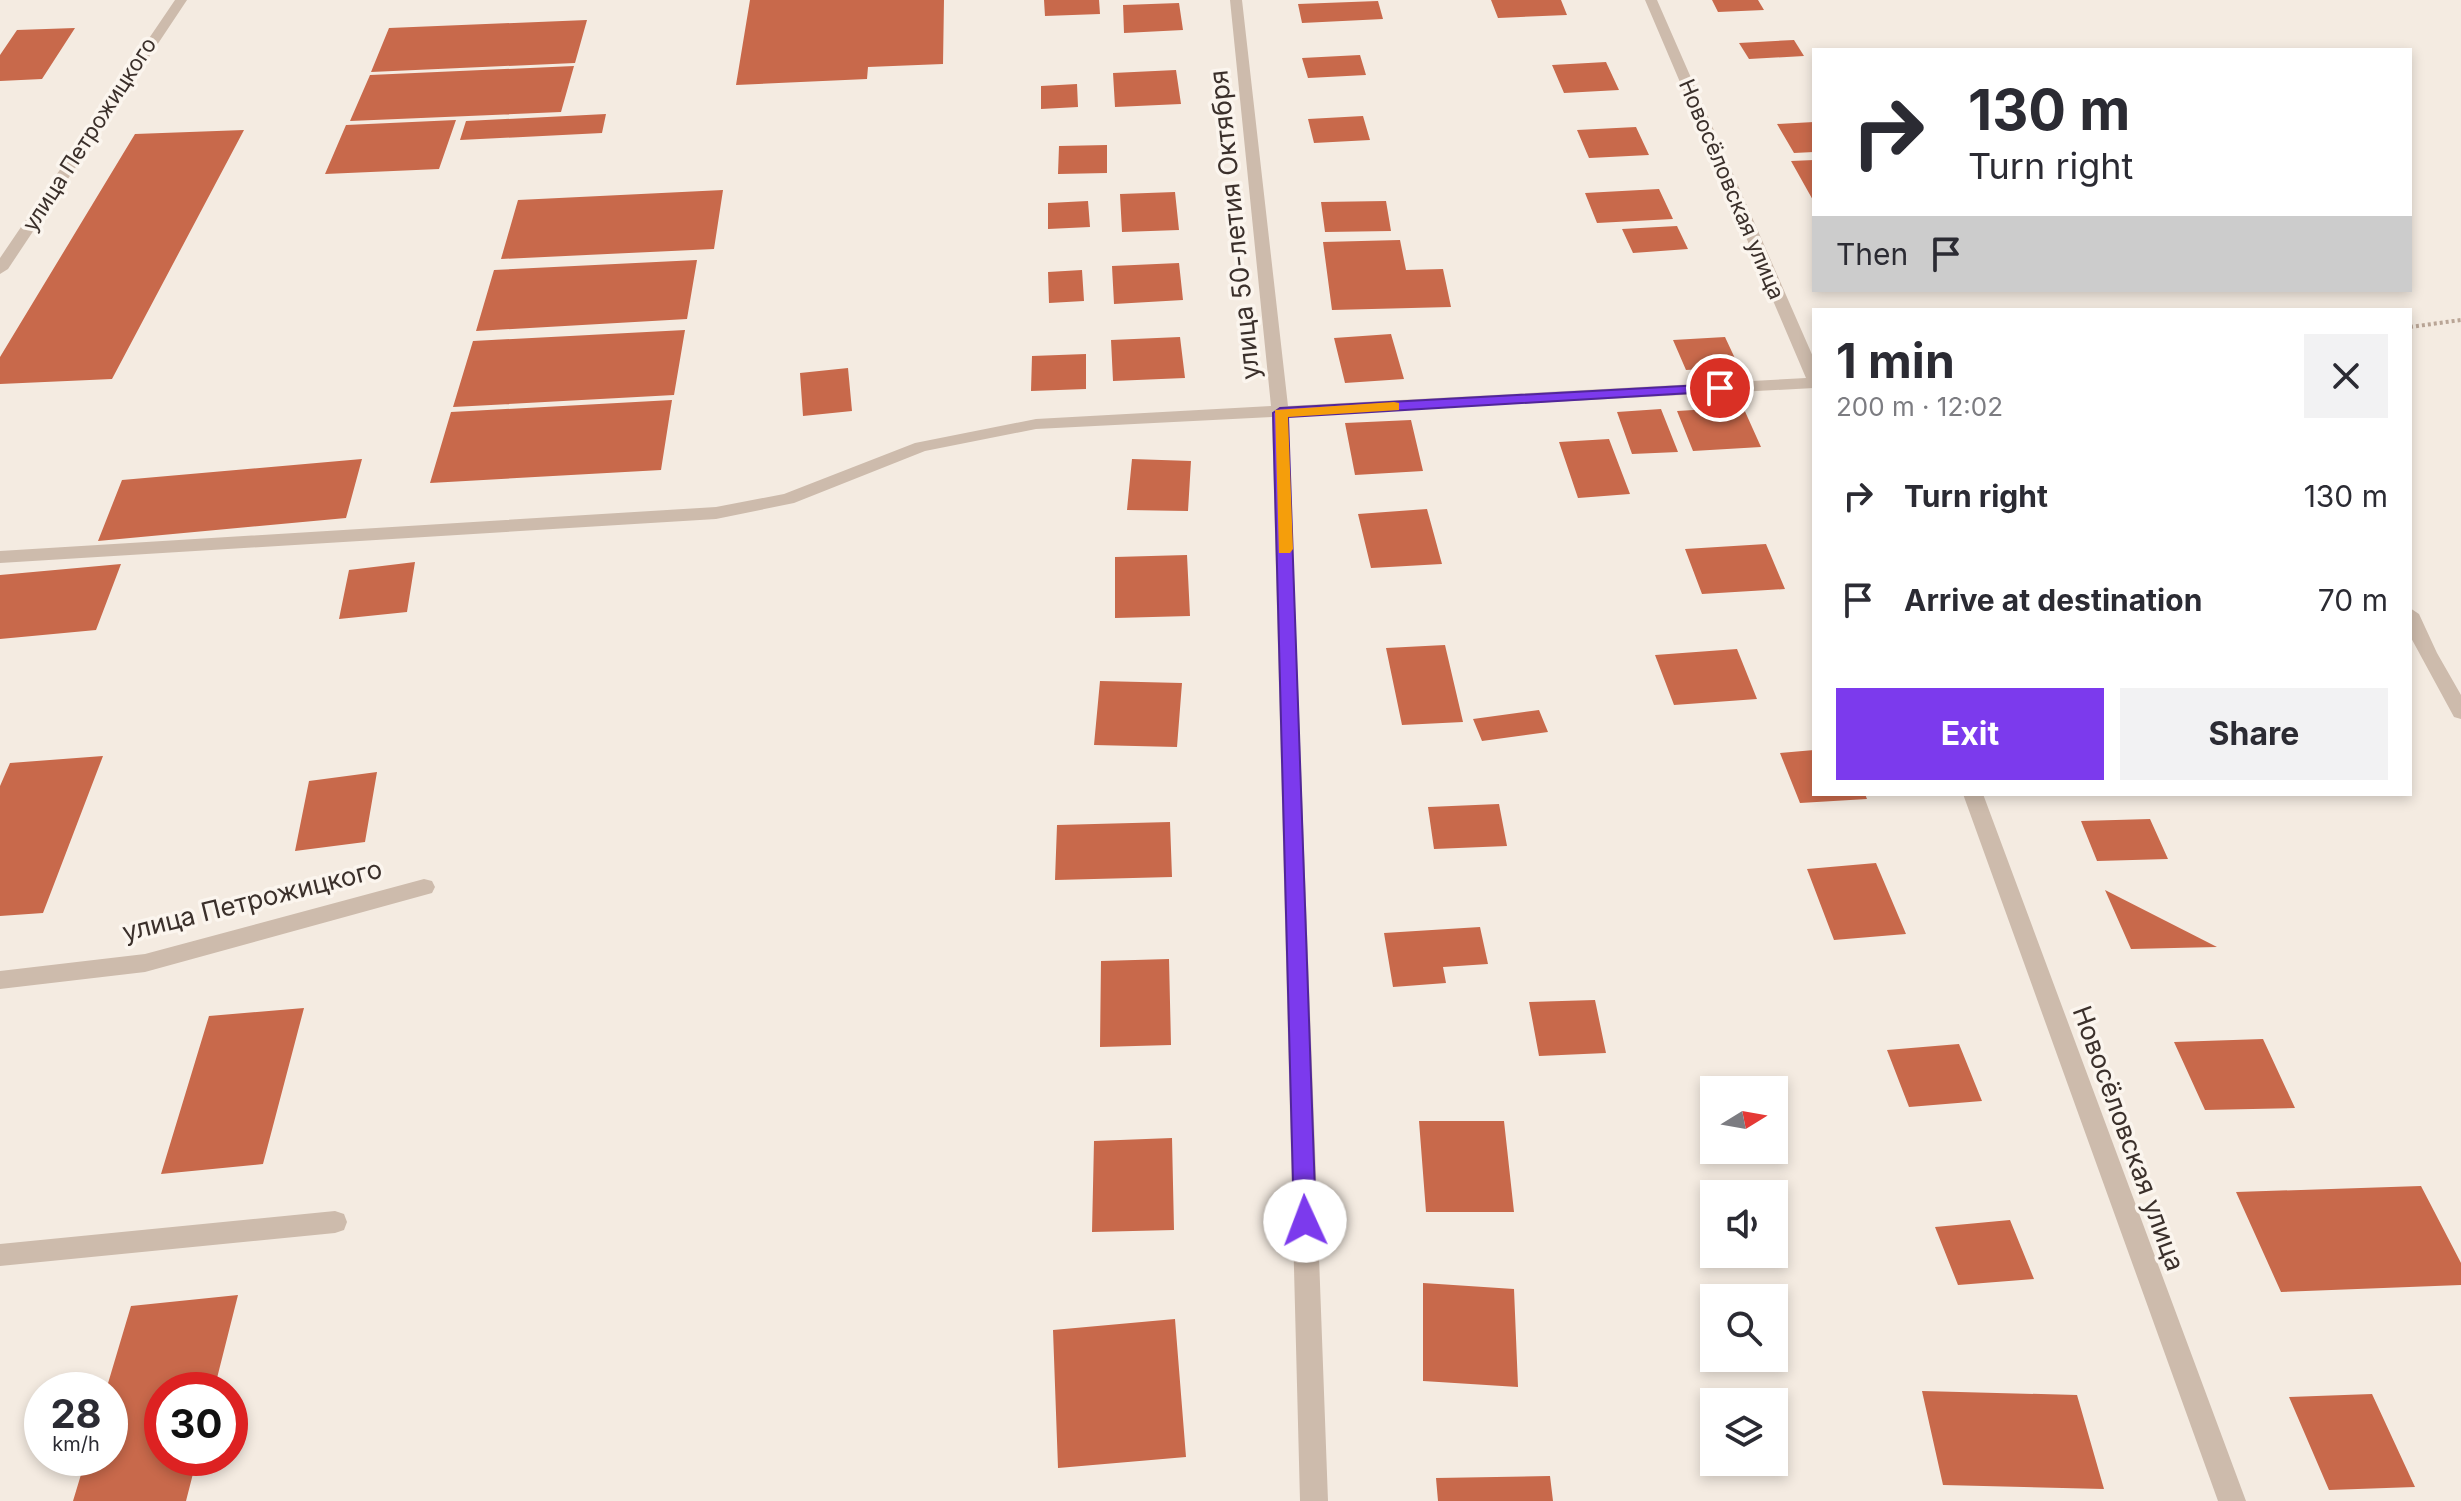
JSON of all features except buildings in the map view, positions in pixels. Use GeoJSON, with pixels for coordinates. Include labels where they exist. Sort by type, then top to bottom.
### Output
{"type":"FeatureCollection","features":[{"type":"Feature","properties":{"kind":"street","name":"улица Петрожицкого"},"geometry":{"type":"LineString","coordinates":[[0,269],[181,0]]}},
{"type":"Feature","properties":{"kind":"street","name":"улица 50-летия Октября"},"geometry":{"type":"LineString","coordinates":[[1236,0],[1280,413],[1314,1501]]}},
{"type":"Feature","properties":{"kind":"street","name":"Новосёловская улица"},"geometry":{"type":"LineString","coordinates":[[1651,0],[1812,375]]}},
{"type":"Feature","properties":{"kind":"street"},"geometry":{"type":"LineString","coordinates":[[0,557],[716,513],[788,499],[921,447],[1036,424],[1280,413],[1812,380]]}},
{"type":"Feature","properties":{"kind":"street"},"geometry":{"type":"LineString","coordinates":[[2412,619],[2427,653],[2461,712]]}},
{"type":"Feature","properties":{"kind":"street","name":"Новосёловская улица"},"geometry":{"type":"LineString","coordinates":[[1974,796],[2232,1501]]}},
{"type":"Feature","properties":{"kind":"street","name":"улица Петрожицкого"},"geometry":{"type":"LineString","coordinates":[[0,980],[145,963],[424,887]]}},
{"type":"Feature","properties":{"kind":"street"},"geometry":{"type":"LineString","coordinates":[[0,1255],[335,1222]]}},
{"type":"Feature","properties":{"kind":"path"},"geometry":{"type":"LineString","coordinates":[[2412,327],[2461,320]]}},
{"type":"Feature","properties":{"kind":"slow traffic"},"geometry":{"type":"LineString","coordinates":[[1284,549],[1280,413],[1394,406]]}},
{"type":"Feature","properties":{"kind":"route"},"geometry":{"type":"LineString","coordinates":[[1305,1221],[1280,413],[1720,388]]}}]}
